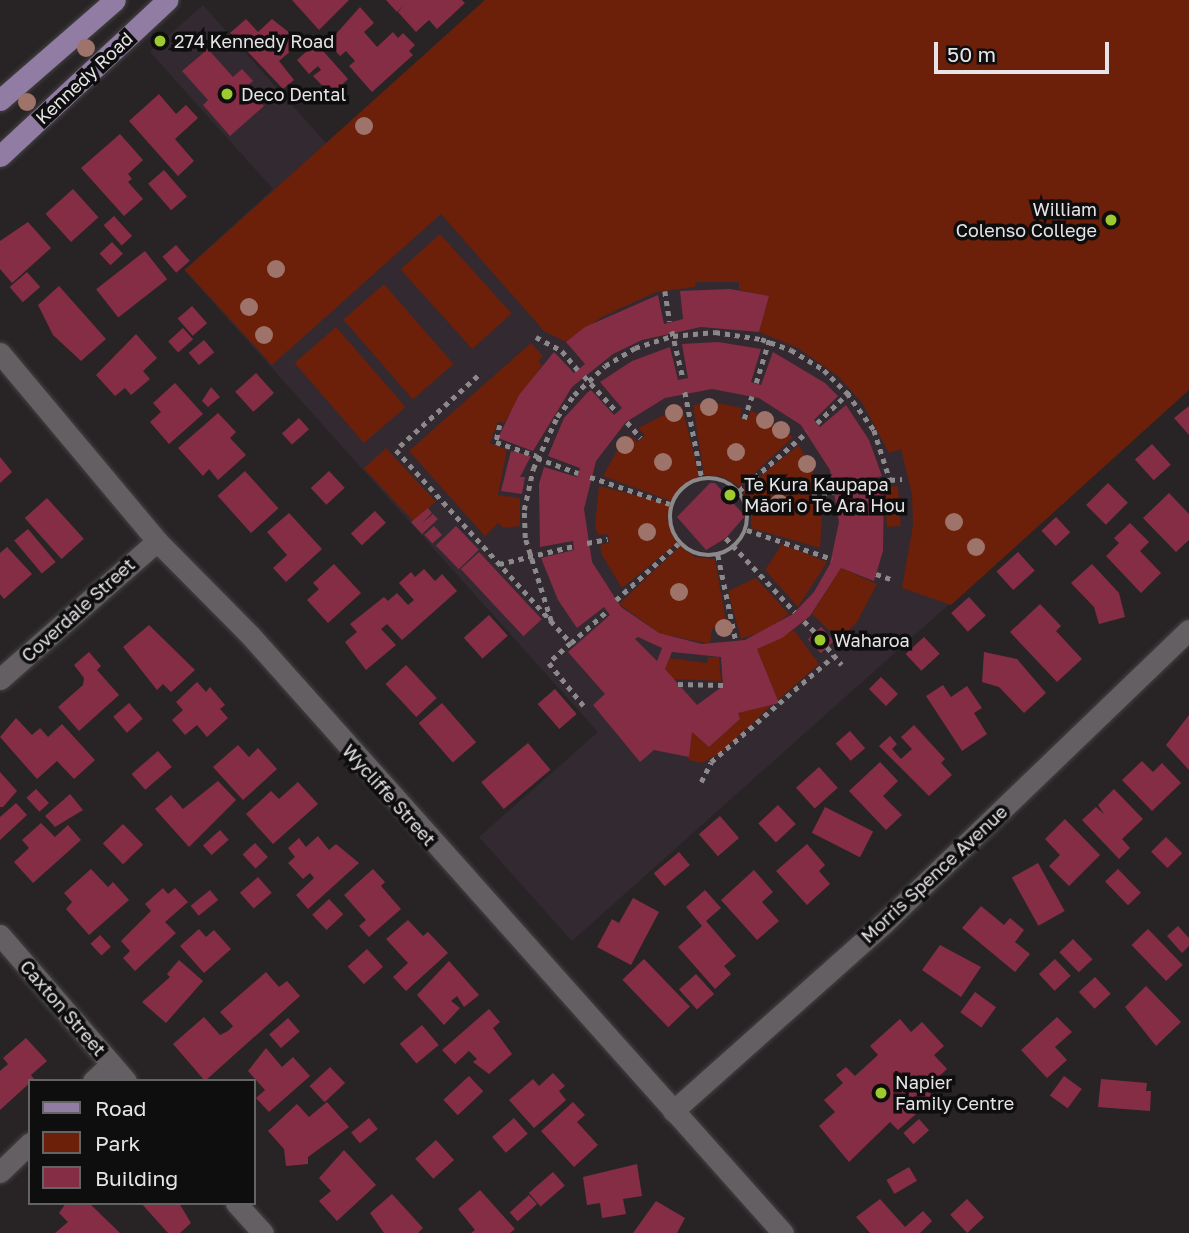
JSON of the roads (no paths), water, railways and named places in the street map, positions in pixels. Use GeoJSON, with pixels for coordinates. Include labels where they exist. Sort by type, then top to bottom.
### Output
{"type":"FeatureCollection","features":[{"type":"Feature","properties":{"kind":"main road","name":"Kennedy Road"},"geometry":{"type":"LineString","coordinates":[[0,100],[115,0]]}},
{"type":"Feature","properties":{"kind":"main road","name":"Kennedy Road"},"geometry":{"type":"LineString","coordinates":[[0,156],[167,0]]}},
{"type":"Feature","properties":{"kind":"street","name":"Wycliffe Street"},"geometry":{"type":"LineString","coordinates":[[0,353],[158,541],[250,635],[783,1233]]}},
{"type":"Feature","properties":{"kind":"street","name":"Coverdale Street"},"geometry":{"type":"LineString","coordinates":[[0,680],[158,541]]}},
{"type":"Feature","properties":{"kind":"street","name":"Morris Spence Avenue"},"geometry":{"type":"LineString","coordinates":[[673,1111],[883,924],[1189,630]]}},
{"type":"Feature","properties":{"kind":"street","name":"Caxton Street"},"geometry":{"type":"LineString","coordinates":[[0,936],[124,1079]]}},
{"type":"Feature","properties":{"kind":"street"},"geometry":{"type":"LineString","coordinates":[[95,1079],[111,1064]]}},
{"type":"Feature","properties":{"kind":"street"},"geometry":{"type":"LineString","coordinates":[[0,1172],[28,1145]]}},
{"type":"Feature","properties":{"kind":"street"},"geometry":{"type":"LineString","coordinates":[[238,1205],[262,1233]]}},
{"type":"Feature","properties":{"kind":"place","name":"274 Kennedy Road"},"geometry":{"type":"Point","coordinates":[160,41]}},
{"type":"Feature","properties":{"kind":"place","name":"Deco Dental"},"geometry":{"type":"Point","coordinates":[227,94]}},
{"type":"Feature","properties":{"kind":"place","name":"William Colenso College"},"geometry":{"type":"Point","coordinates":[1111,220]}},
{"type":"Feature","properties":{"kind":"place","name":"Te Kura Kaupapa Māori o Te Ara Hou"},"geometry":{"type":"Point","coordinates":[730,495]}},
{"type":"Feature","properties":{"kind":"place","name":"Waharoa"},"geometry":{"type":"Point","coordinates":[820,640]}},
{"type":"Feature","properties":{"kind":"place","name":"Napier Family Centre"},"geometry":{"type":"Point","coordinates":[881,1093]}}]}
